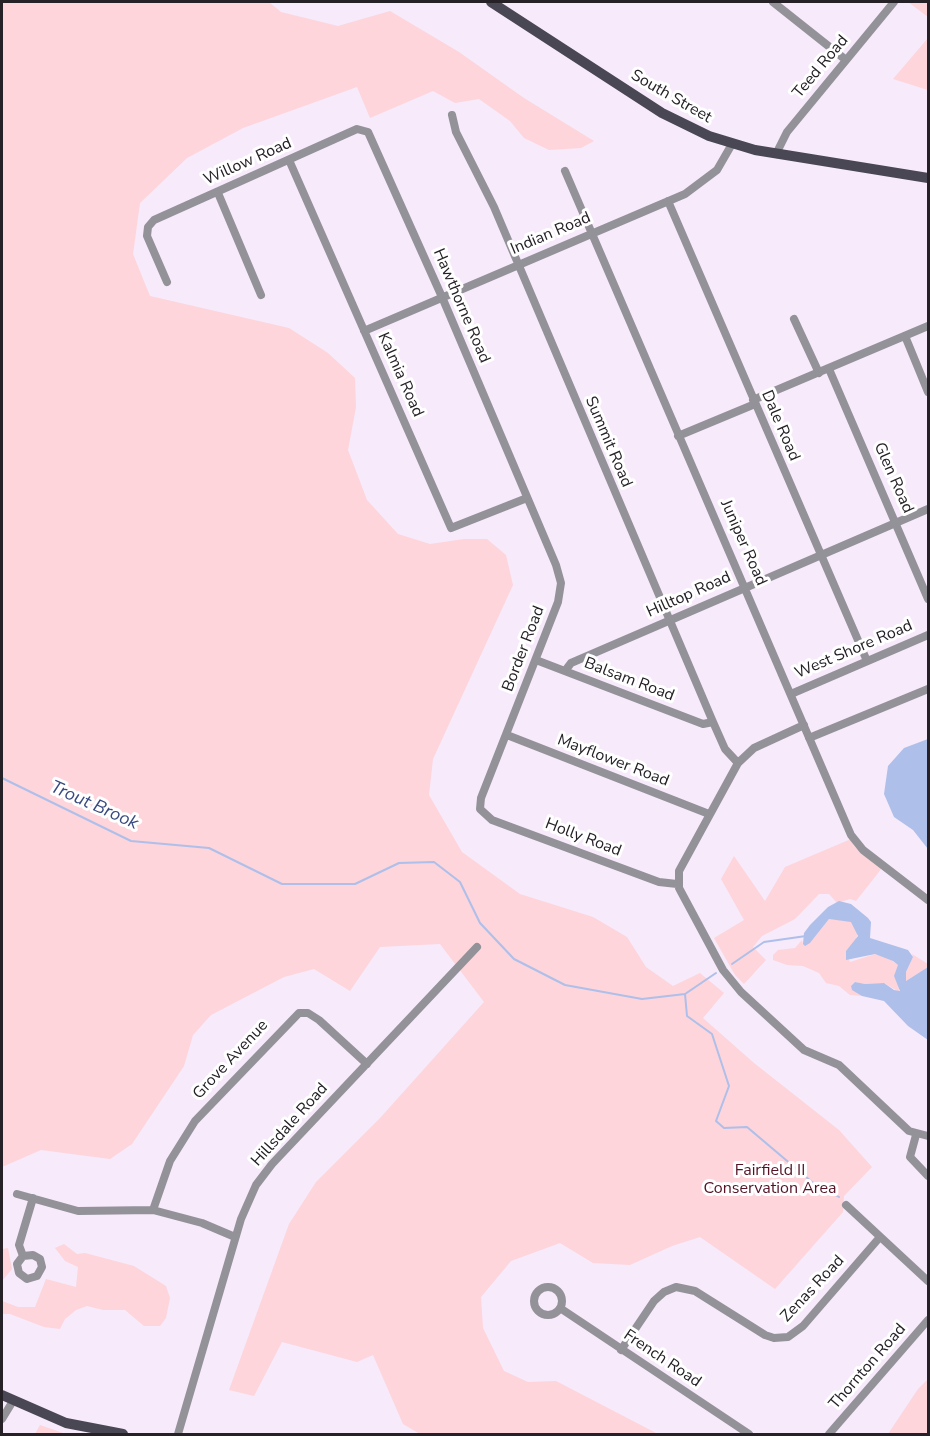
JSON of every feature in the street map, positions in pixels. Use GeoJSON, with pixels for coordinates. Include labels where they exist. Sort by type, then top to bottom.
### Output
{"type":"FeatureCollection","features":[{"type":"Feature","properties":{"kind":"main road","name":"South Street"},"geometry":{"type":"LineString","coordinates":[[491,2],[669,117],[732,144],[776,154],[928,178]]}},
{"type":"Feature","properties":{"kind":"main road"},"geometry":{"type":"LineString","coordinates":[[2,1395],[66,1423],[123,1434]]}},
{"type":"Feature","properties":{"kind":"street"},"geometry":{"type":"LineString","coordinates":[[773,2],[846,60]]}},
{"type":"Feature","properties":{"kind":"street","name":"Teed Road"},"geometry":{"type":"LineString","coordinates":[[776,154],[787,132],[894,2]]}},
{"type":"Feature","properties":{"kind":"street","name":"Summit Road"},"geometry":{"type":"LineString","coordinates":[[452,115],[458,136],[491,201],[713,723],[725,749],[738,763]]}},
{"type":"Feature","properties":{"kind":"street","name":"Willow Road"},"geometry":{"type":"LineString","coordinates":[[167,282],[148,238],[148,227],[157,218],[218,193],[357,129],[364,129]]}},
{"type":"Feature","properties":{"kind":"street","name":"Hawthorne Road"},"geometry":{"type":"LineString","coordinates":[[364,129],[369,134],[442,297],[527,498]]}},
{"type":"Feature","properties":{"kind":"street","name":"Indian Road"},"geometry":{"type":"LineString","coordinates":[[364,331],[668,201],[707,180],[722,165],[732,144]]}},
{"type":"Feature","properties":{"kind":"street","name":"Kalmia Road"},"geometry":{"type":"LineString","coordinates":[[289,160],[451,528],[527,498]]}},
{"type":"Feature","properties":{"kind":"street","name":"Juniper Road"},"geometry":{"type":"LineString","coordinates":[[565,171],[856,842],[928,900]]}},
{"type":"Feature","properties":{"kind":"street"},"geometry":{"type":"LineString","coordinates":[[218,193],[261,295]]}},
{"type":"Feature","properties":{"kind":"street","name":"Dale Road"},"geometry":{"type":"LineString","coordinates":[[668,201],[867,661]]}},
{"type":"Feature","properties":{"kind":"street"},"geometry":{"type":"LineString","coordinates":[[794,319],[819,373]]}},
{"type":"Feature","properties":{"kind":"street"},"geometry":{"type":"LineString","coordinates":[[678,436],[928,326]]}},
{"type":"Feature","properties":{"kind":"street"},"geometry":{"type":"LineString","coordinates":[[905,336],[928,392]]}},
{"type":"Feature","properties":{"kind":"street","name":"Glen Road"},"geometry":{"type":"LineString","coordinates":[[828,369],[928,598]]}},
{"type":"Feature","properties":{"kind":"street","name":"Border Road"},"geometry":{"type":"LineString","coordinates":[[481,811],[481,798],[536,660],[561,587],[558,569],[527,498]]}},
{"type":"Feature","properties":{"kind":"street","name":"Hilltop Road"},"geometry":{"type":"LineString","coordinates":[[565,671],[571,663],[928,508]]}},
{"type":"Feature","properties":{"kind":"street","name":"West Shore Road"},"geometry":{"type":"LineString","coordinates":[[791,694],[928,635]]}},
{"type":"Feature","properties":{"kind":"street","name":"Balsam Road"},"geometry":{"type":"LineString","coordinates":[[536,660],[703,724],[713,723]]}},
{"type":"Feature","properties":{"kind":"street"},"geometry":{"type":"LineString","coordinates":[[809,738],[928,689]]}},
{"type":"Feature","properties":{"kind":"street"},"geometry":{"type":"LineString","coordinates":[[804,725],[754,748],[738,763],[679,871],[677,884],[723,970],[737,988],[804,1050],[839,1065],[916,1135],[928,1136]]}},
{"type":"Feature","properties":{"kind":"street","name":"Mayflower Road"},"geometry":{"type":"LineString","coordinates":[[507,735],[709,814]]}},
{"type":"Feature","properties":{"kind":"street","name":"Holly Road"},"geometry":{"type":"LineString","coordinates":[[481,811],[492,820],[659,882],[677,884]]}},
{"type":"Feature","properties":{"kind":"street","name":"Hillsdale Road"},"geometry":{"type":"LineString","coordinates":[[178,1434],[235,1237],[250,1197],[264,1174],[477,947]]}},
{"type":"Feature","properties":{"kind":"street","name":"Grove Avenue"},"geometry":{"type":"LineString","coordinates":[[153,1210],[170,1161],[195,1121],[293,1017],[304,1012],[314,1016],[367,1064]]}},
{"type":"Feature","properties":{"kind":"street"},"geometry":{"type":"LineString","coordinates":[[916,1135],[910,1157],[928,1176]]}},
{"type":"Feature","properties":{"kind":"street"},"geometry":{"type":"LineString","coordinates":[[17,1194],[78,1211],[153,1210],[178,1216],[235,1237]]}},
{"type":"Feature","properties":{"kind":"street"},"geometry":{"type":"LineString","coordinates":[[23,1256],[19,1242],[33,1198]]}},
{"type":"Feature","properties":{"kind":"street"},"geometry":{"type":"LineString","coordinates":[[846,1205],[928,1281]]}},
{"type":"Feature","properties":{"kind":"street","name":"Zenas Road"},"geometry":{"type":"LineString","coordinates":[[621,1350],[654,1301],[664,1292],[676,1287],[695,1291],[765,1335],[774,1338],[788,1337],[803,1326],[880,1237]]}},
{"type":"Feature","properties":{"kind":"street","name":"French Road"},"geometry":{"type":"LineString","coordinates":[[560,1308],[749,1434]]}},
{"type":"Feature","properties":{"kind":"street","name":"Thornton Road"},"geometry":{"type":"LineString","coordinates":[[829,1434],[928,1320]]}},
{"type":"Feature","properties":{"kind":"street"},"geometry":{"type":"LineString","coordinates":[[2,1419],[13,1401]]}},
{"type":"Feature","properties":{"kind":"green space","name":"Fairfield II Conservation Area"},"geometry":{"type":"Polygon","coordinates":[[[2,2],[269,2],[281,12],[338,26],[390,11],[459,52],[524,98],[594,141],[581,148],[549,150],[524,138],[510,121],[479,99],[455,103],[433,91],[370,118],[357,87],[243,128],[187,158],[140,203],[133,254],[150,296],[289,328],[328,353],[355,378],[356,407],[348,450],[367,500],[398,534],[430,544],[464,539],[487,539],[506,555],[513,585],[433,759],[429,795],[462,852],[520,894],[593,917],[627,937],[646,967],[673,986],[700,973],[724,993],[703,1018],[754,1063],[839,1130],[872,1167],[844,1196],[843,1212],[775,1289],[700,1237],[672,1246],[630,1265],[593,1263],[560,1243],[511,1261],[481,1297],[483,1328],[504,1371],[528,1382],[556,1381],[658,1434],[420,1434],[403,1424],[373,1355],[357,1362],[282,1342],[254,1396],[229,1390],[289,1224],[316,1182],[381,1117],[484,1002],[440,944],[380,947],[350,991],[314,969],[284,977],[211,1015],[193,1035],[184,1066],[132,1144],[110,1159],[41,1150],[2,1167],[2,2]]]}},
{"type":"Feature","properties":{"kind":"green space"},"geometry":{"type":"Polygon","coordinates":[[[908,2],[928,2],[928,17],[908,2]]]}},
{"type":"Feature","properties":{"kind":"green space"},"geometry":{"type":"Polygon","coordinates":[[[928,38],[928,90],[893,79],[928,38]]]}},
{"type":"Feature","properties":{"kind":"green space"},"geometry":{"type":"Polygon","coordinates":[[[851,839],[854,846],[882,868],[856,901],[850,899],[837,903],[829,894],[819,894],[795,919],[762,936],[753,947],[766,960],[744,984],[735,975],[714,938],[744,920],[721,879],[734,856],[765,901],[785,867],[851,839]]]}},
{"type":"Feature","properties":{"kind":"green space"},"geometry":{"type":"Polygon","coordinates":[[[829,919],[851,921],[858,930],[856,941],[846,951],[850,962],[875,954],[888,958],[898,965],[899,992],[884,983],[855,982],[851,986],[862,996],[850,995],[839,986],[826,983],[819,973],[803,966],[787,965],[773,960],[773,955],[778,950],[795,948],[802,940],[803,944],[810,943],[829,919]]]}},
{"type":"Feature","properties":{"kind":"green space"},"geometry":{"type":"Polygon","coordinates":[[[912,954],[928,964],[928,967],[906,981],[906,972],[913,957],[912,954]]]}},
{"type":"Feature","properties":{"kind":"green space"},"geometry":{"type":"Polygon","coordinates":[[[64,1244],[77,1254],[85,1253],[134,1266],[166,1286],[170,1298],[166,1318],[160,1326],[144,1326],[125,1310],[103,1310],[87,1306],[76,1310],[65,1319],[60,1329],[44,1327],[10,1314],[2,1314],[2,1301],[18,1307],[35,1307],[46,1279],[76,1287],[78,1267],[65,1261],[55,1248],[64,1244]]]}},
{"type":"Feature","properties":{"kind":"green space"},"geometry":{"type":"Polygon","coordinates":[[[8,1248],[12,1269],[2,1281],[2,1249],[8,1248]]]}},
{"type":"Feature","properties":{"kind":"green space"},"geometry":{"type":"Polygon","coordinates":[[[928,1379],[928,1434],[888,1434],[918,1389],[928,1379]]]}},
{"type":"Feature","properties":{"kind":"green space"},"geometry":{"type":"Polygon","coordinates":[[[40,1425],[66,1434],[35,1434],[40,1425]]]}},
{"type":"Feature","properties":{"kind":"water"},"geometry":{"type":"Polygon","coordinates":[[[928,739],[928,849],[913,830],[894,817],[884,794],[888,766],[904,748],[928,739]]]}},
{"type":"Feature","properties":{"kind":"water"},"geometry":{"type":"Polygon","coordinates":[[[839,901],[851,904],[868,918],[871,922],[870,938],[908,950],[913,957],[906,972],[906,981],[928,967],[928,1040],[908,1026],[884,1001],[862,996],[852,990],[851,986],[855,982],[884,983],[900,991],[894,976],[898,965],[893,961],[875,954],[846,960],[846,951],[858,936],[851,922],[829,919],[810,943],[805,946],[803,944],[804,933],[810,925],[828,907],[839,901]]]}},
{"type":"Feature","properties":{"kind":"waterway","name":"Trout Brook"},"geometry":{"type":"LineString","coordinates":[[2,778],[131,841],[209,848],[282,884],[355,884],[399,863],[434,862],[460,882],[480,923],[514,959],[565,985],[642,999],[685,994],[716,973]]}},
{"type":"Feature","properties":{"kind":"waterway","name":"Trout Brook"},"geometry":{"type":"LineString","coordinates":[[732,964],[764,942],[806,936]]}},
{"type":"Feature","properties":{"kind":"waterway"},"geometry":{"type":"LineString","coordinates":[[685,994],[687,1016],[712,1034],[729,1086],[716,1121],[724,1128],[747,1127],[812,1182],[839,1197]]}}]}
